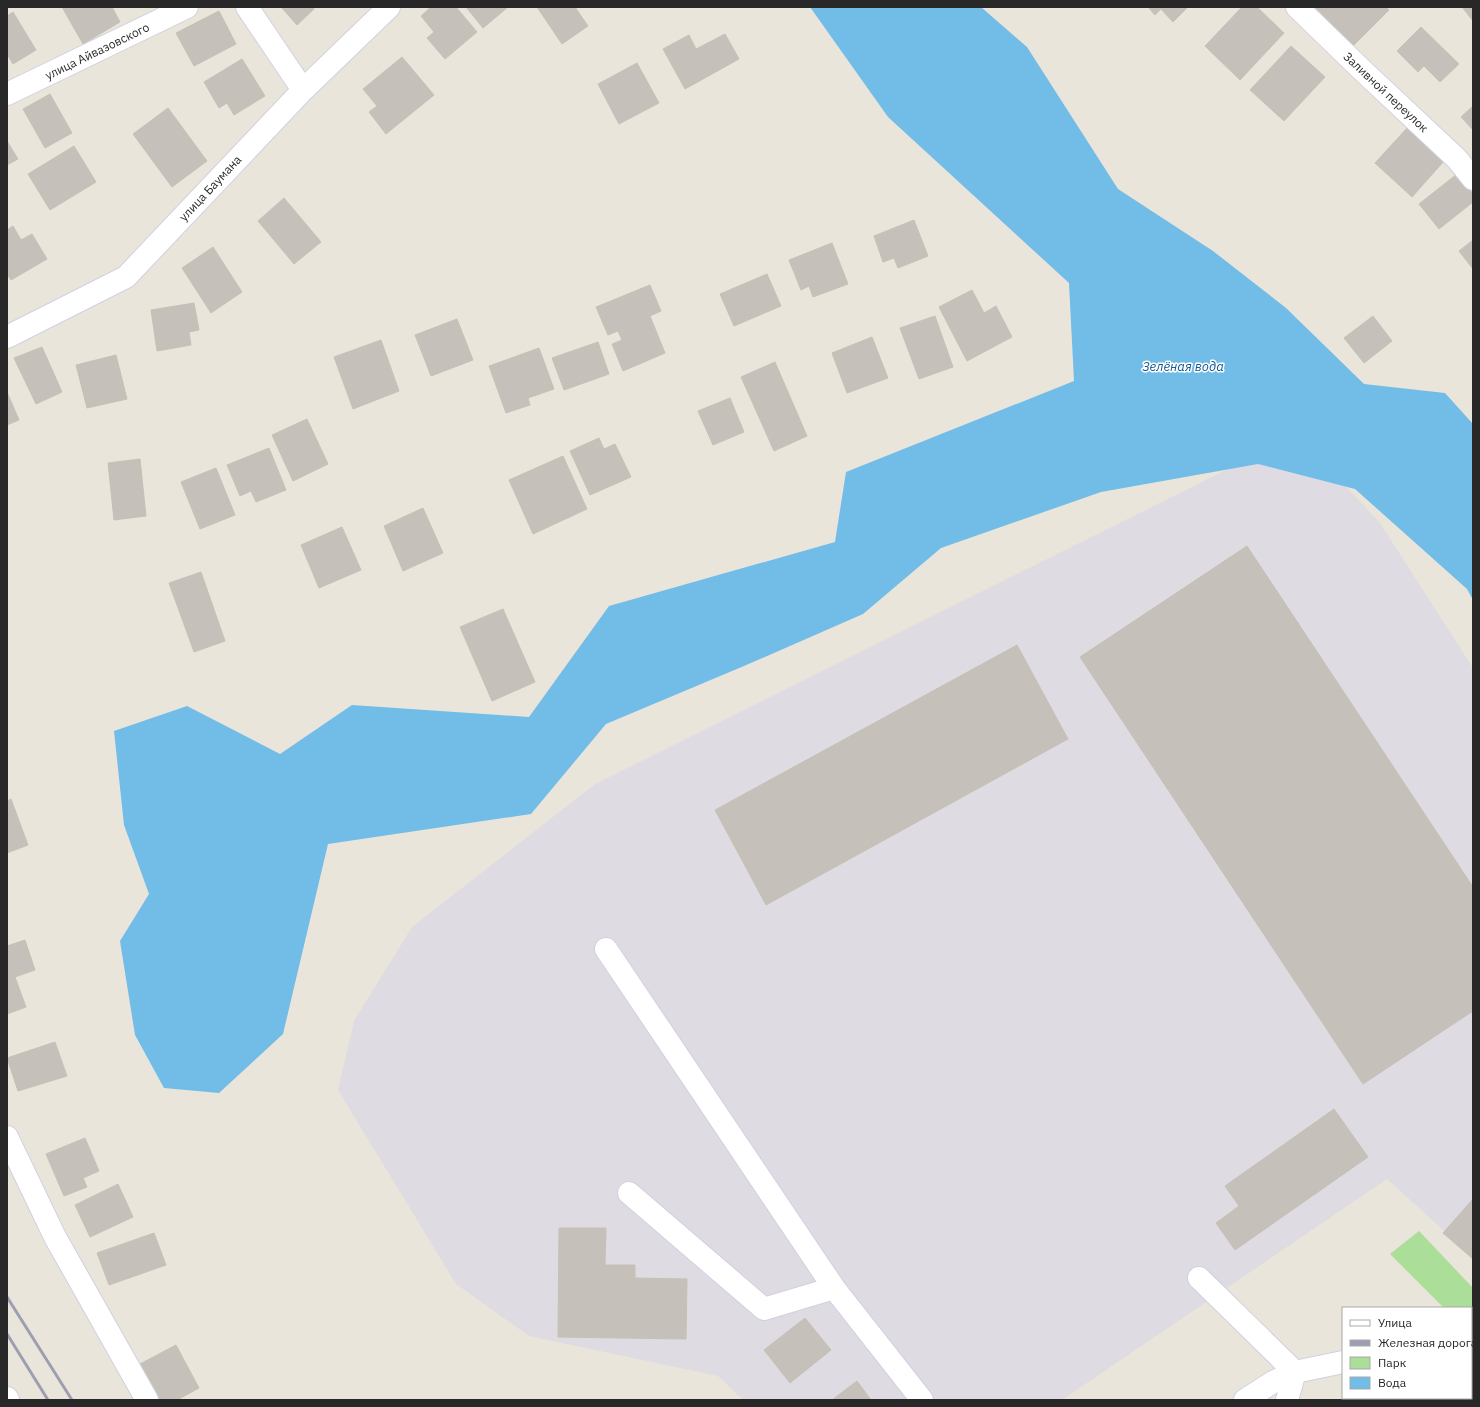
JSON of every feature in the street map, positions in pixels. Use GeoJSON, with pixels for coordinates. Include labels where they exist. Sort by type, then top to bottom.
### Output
{"type":"FeatureCollection","features":[{"type":"Feature","properties":{"kind":"street","name":"улица Айвазовского"},"geometry":{"type":"LineString","coordinates":[[7,94],[187,7]]}},
{"type":"Feature","properties":{"kind":"street"},"geometry":{"type":"LineString","coordinates":[[247,7],[303,90]]}},
{"type":"Feature","properties":{"kind":"street","name":"улица Баумана"},"geometry":{"type":"LineString","coordinates":[[7,337],[126,277],[303,90],[389,7]]}},
{"type":"Feature","properties":{"kind":"street","name":"Заливной переулок"},"geometry":{"type":"LineString","coordinates":[[1297,7],[1457,159],[1473,179]]}},
{"type":"Feature","properties":{"kind":"street"},"geometry":{"type":"LineString","coordinates":[[606,949],[834,1288],[922,1400]]}},
{"type":"Feature","properties":{"kind":"street"},"geometry":{"type":"LineString","coordinates":[[7,1137],[54,1236],[148,1400]]}},
{"type":"Feature","properties":{"kind":"street"},"geometry":{"type":"LineString","coordinates":[[629,1193],[764,1309],[834,1288]]}},
{"type":"Feature","properties":{"kind":"street"},"geometry":{"type":"LineString","coordinates":[[1199,1278],[1296,1372]]}},
{"type":"Feature","properties":{"kind":"street"},"geometry":{"type":"LineString","coordinates":[[1230,1400],[1296,1372],[1342,1362]]}},
{"type":"Feature","properties":{"kind":"street"},"geometry":{"type":"LineString","coordinates":[[1287,1400],[1296,1372]]}},
{"type":"Feature","properties":{"kind":"street"},"geometry":{"type":"LineString","coordinates":[[1245,1400],[1273,1382]]}},
{"type":"Feature","properties":{"kind":"shaded area"},"geometry":{"type":"Polygon","coordinates":[[[1248,459],[1337,477],[1380,523],[1473,668],[1473,1257],[1387,1179],[1062,1400],[743,1400],[718,1376],[529,1336],[456,1284],[338,1090],[354,1021],[412,927],[595,784],[1248,459]]]}},
{"type":"Feature","properties":{"kind":"green space"},"geometry":{"type":"Polygon","coordinates":[[[1419,1231],[1473,1288],[1473,1336],[1472,1307],[1443,1307],[1390,1254],[1419,1231]]]}},
{"type":"Feature","properties":{"kind":"water","name":"Зелёная вода"},"geometry":{"type":"Polygon","coordinates":[[[810,7],[981,7],[1027,47],[1118,189],[1213,251],[1286,308],[1364,384],[1445,393],[1473,424],[1473,600],[1467,589],[1355,489],[1258,464],[1101,492],[941,548],[863,614],[606,724],[531,814],[328,844],[283,1034],[219,1093],[164,1088],[135,1035],[120,941],[149,894],[124,825],[114,731],[187,706],[280,754],[352,705],[529,717],[609,606],[835,542],[846,472],[1074,381],[1069,283],[888,117],[810,7]]]}},
{"type":"Feature","properties":{"kind":"building"},"geometry":{"type":"Polygon","coordinates":[[[62,7],[112,7],[120,22],[83,44],[62,7]]]}},
{"type":"Feature","properties":{"kind":"building"},"geometry":{"type":"Polygon","coordinates":[[[281,7],[313,7],[314,9],[297,25],[281,7]]]}},
{"type":"Feature","properties":{"kind":"building"},"geometry":{"type":"Polygon","coordinates":[[[431,7],[456,7],[477,32],[445,59],[427,38],[434,32],[421,16],[431,7]]]}},
{"type":"Feature","properties":{"kind":"building"},"geometry":{"type":"Polygon","coordinates":[[[466,7],[508,7],[483,28],[466,7]]]}},
{"type":"Feature","properties":{"kind":"building"},"geometry":{"type":"Polygon","coordinates":[[[537,7],[575,7],[588,26],[562,44],[537,7]]]}},
{"type":"Feature","properties":{"kind":"building"},"geometry":{"type":"Polygon","coordinates":[[[1148,7],[1188,7],[1173,22],[1161,9],[1155,15],[1148,7]]]}},
{"type":"Feature","properties":{"kind":"building"},"geometry":{"type":"Polygon","coordinates":[[[1242,7],[1257,7],[1284,33],[1240,80],[1205,46],[1242,7]]]}},
{"type":"Feature","properties":{"kind":"building"},"geometry":{"type":"Polygon","coordinates":[[[1315,7],[1386,7],[1389,10],[1353,46],[1315,7]]]}},
{"type":"Feature","properties":{"kind":"building"},"geometry":{"type":"Polygon","coordinates":[[[1462,7],[1473,7],[1473,21],[1462,7]]]}},
{"type":"Feature","properties":{"kind":"building"},"geometry":{"type":"Polygon","coordinates":[[[219,11],[236,44],[194,66],[176,33],[219,11]]]}},
{"type":"Feature","properties":{"kind":"building"},"geometry":{"type":"Polygon","coordinates":[[[13,12],[36,50],[13,64],[7,54],[7,16],[13,12]]]}},
{"type":"Feature","properties":{"kind":"building"},"geometry":{"type":"Polygon","coordinates":[[[1421,27],[1459,64],[1440,82],[1424,66],[1418,72],[1397,51],[1421,27]]]}},
{"type":"Feature","properties":{"kind":"building"},"geometry":{"type":"Polygon","coordinates":[[[725,34],[739,59],[685,89],[663,49],[689,35],[696,49],[725,34]]]}},
{"type":"Feature","properties":{"kind":"building"},"geometry":{"type":"Polygon","coordinates":[[[1291,46],[1325,77],[1284,121],[1250,90],[1291,46]]]}},
{"type":"Feature","properties":{"kind":"building"},"geometry":{"type":"Polygon","coordinates":[[[402,57],[434,95],[386,134],[369,112],[377,106],[363,89],[402,57]]]}},
{"type":"Feature","properties":{"kind":"building"},"geometry":{"type":"Polygon","coordinates":[[[242,59],[265,96],[234,115],[227,103],[219,108],[204,82],[242,59]]]}},
{"type":"Feature","properties":{"kind":"building"},"geometry":{"type":"Polygon","coordinates":[[[637,63],[659,103],[619,124],[598,84],[637,63]]]}},
{"type":"Feature","properties":{"kind":"building"},"geometry":{"type":"Polygon","coordinates":[[[50,94],[72,133],[45,148],[23,109],[50,94]]]}},
{"type":"Feature","properties":{"kind":"building"},"geometry":{"type":"Polygon","coordinates":[[[1473,106],[1473,130],[1461,117],[1473,106]]]}},
{"type":"Feature","properties":{"kind":"building"},"geometry":{"type":"Polygon","coordinates":[[[168,108],[207,161],[172,187],[133,134],[168,108]]]}},
{"type":"Feature","properties":{"kind":"building"},"geometry":{"type":"Polygon","coordinates":[[[1408,127],[1444,161],[1412,197],[1375,163],[1408,127]]]}},
{"type":"Feature","properties":{"kind":"building"},"geometry":{"type":"Polygon","coordinates":[[[7,141],[18,159],[7,165],[7,141]]]}},
{"type":"Feature","properties":{"kind":"building"},"geometry":{"type":"Polygon","coordinates":[[[74,146],[96,182],[50,210],[28,174],[74,146]]]}},
{"type":"Feature","properties":{"kind":"building"},"geometry":{"type":"Polygon","coordinates":[[[1457,174],[1473,194],[1473,202],[1439,229],[1419,204],[1457,174]]]}},
{"type":"Feature","properties":{"kind":"building"},"geometry":{"type":"Polygon","coordinates":[[[284,198],[321,242],[294,264],[258,221],[284,198]]]}},
{"type":"Feature","properties":{"kind":"building"},"geometry":{"type":"Polygon","coordinates":[[[914,220],[928,256],[898,268],[894,258],[883,262],[874,236],[914,220]]]}},
{"type":"Feature","properties":{"kind":"building"},"geometry":{"type":"Polygon","coordinates":[[[13,226],[21,240],[32,234],[47,259],[11,280],[7,274],[7,230],[13,226]]]}},
{"type":"Feature","properties":{"kind":"building"},"geometry":{"type":"Polygon","coordinates":[[[1473,240],[1473,269],[1459,251],[1473,240]]]}},
{"type":"Feature","properties":{"kind":"building"},"geometry":{"type":"Polygon","coordinates":[[[832,243],[848,284],[813,297],[809,286],[801,290],[789,260],[832,243]]]}},
{"type":"Feature","properties":{"kind":"building"},"geometry":{"type":"Polygon","coordinates":[[[213,247],[242,292],[211,313],[182,268],[213,247]]]}},
{"type":"Feature","properties":{"kind":"building"},"geometry":{"type":"Polygon","coordinates":[[[767,274],[781,306],[734,326],[720,294],[767,274]]]}},
{"type":"Feature","properties":{"kind":"building"},"geometry":{"type":"Polygon","coordinates":[[[650,285],[661,311],[650,316],[665,353],[623,371],[612,344],[622,340],[618,331],[608,335],[596,307],[650,285]]]}},
{"type":"Feature","properties":{"kind":"building"},"geometry":{"type":"Polygon","coordinates":[[[972,290],[984,313],[996,306],[1012,337],[967,361],[939,307],[972,290]]]}},
{"type":"Feature","properties":{"kind":"building"},"geometry":{"type":"Polygon","coordinates":[[[194,303],[199,330],[189,332],[191,345],[157,351],[151,310],[194,303]]]}},
{"type":"Feature","properties":{"kind":"building"},"geometry":{"type":"Polygon","coordinates":[[[935,316],[953,367],[919,379],[900,328],[935,316]]]}},
{"type":"Feature","properties":{"kind":"building"},"geometry":{"type":"Polygon","coordinates":[[[1373,316],[1392,341],[1364,363],[1344,338],[1373,316]]]}},
{"type":"Feature","properties":{"kind":"building"},"geometry":{"type":"Polygon","coordinates":[[[457,319],[473,360],[431,376],[415,335],[457,319]]]}},
{"type":"Feature","properties":{"kind":"building"},"geometry":{"type":"Polygon","coordinates":[[[872,337],[888,378],[847,393],[832,353],[872,337]]]}},
{"type":"Feature","properties":{"kind":"building"},"geometry":{"type":"Polygon","coordinates":[[[381,340],[399,391],[353,409],[334,357],[381,340]]]}},
{"type":"Feature","properties":{"kind":"building"},"geometry":{"type":"Polygon","coordinates":[[[598,342],[609,374],[564,390],[552,358],[598,342]]]}},
{"type":"Feature","properties":{"kind":"building"},"geometry":{"type":"Polygon","coordinates":[[[42,347],[62,392],[36,404],[14,358],[42,347]]]}},
{"type":"Feature","properties":{"kind":"building"},"geometry":{"type":"Polygon","coordinates":[[[539,348],[554,389],[528,398],[530,405],[506,413],[489,366],[539,348]]]}},
{"type":"Feature","properties":{"kind":"building"},"geometry":{"type":"Polygon","coordinates":[[[116,355],[127,399],[87,408],[76,365],[116,355]]]}},
{"type":"Feature","properties":{"kind":"building"},"geometry":{"type":"Polygon","coordinates":[[[775,362],[807,436],[774,451],[741,377],[775,362]]]}},
{"type":"Feature","properties":{"kind":"building"},"geometry":{"type":"Polygon","coordinates":[[[7,392],[19,420],[7,425],[7,392]]]}},
{"type":"Feature","properties":{"kind":"building"},"geometry":{"type":"Polygon","coordinates":[[[730,398],[744,432],[713,445],[698,411],[730,398]]]}},
{"type":"Feature","properties":{"kind":"building"},"geometry":{"type":"Polygon","coordinates":[[[307,419],[328,464],[293,481],[272,435],[307,419]]]}},
{"type":"Feature","properties":{"kind":"building"},"geometry":{"type":"Polygon","coordinates":[[[599,438],[604,449],[615,444],[631,477],[590,495],[570,451],[599,438]]]}},
{"type":"Feature","properties":{"kind":"building"},"geometry":{"type":"Polygon","coordinates":[[[269,448],[286,490],[256,502],[251,491],[240,496],[227,465],[269,448]]]}},
{"type":"Feature","properties":{"kind":"building"},"geometry":{"type":"Polygon","coordinates":[[[563,456],[587,509],[533,534],[509,480],[563,456]]]}},
{"type":"Feature","properties":{"kind":"building"},"geometry":{"type":"Polygon","coordinates":[[[140,459],[146,516],[114,520],[108,463],[140,459]]]}},
{"type":"Feature","properties":{"kind":"building"},"geometry":{"type":"Polygon","coordinates":[[[216,468],[235,515],[200,529],[181,482],[216,468]]]}},
{"type":"Feature","properties":{"kind":"building"},"geometry":{"type":"Polygon","coordinates":[[[423,508],[443,553],[403,571],[384,526],[423,508]]]}},
{"type":"Feature","properties":{"kind":"building"},"geometry":{"type":"Polygon","coordinates":[[[342,527],[361,570],[319,588],[301,545],[342,527]]]}},
{"type":"Feature","properties":{"kind":"building"},"geometry":{"type":"Polygon","coordinates":[[[1247,546],[1473,887],[1473,1011],[1363,1084],[1080,657],[1247,546]]]}},
{"type":"Feature","properties":{"kind":"building"},"geometry":{"type":"Polygon","coordinates":[[[201,572],[225,641],[194,652],[169,583],[201,572]]]}},
{"type":"Feature","properties":{"kind":"building"},"geometry":{"type":"Polygon","coordinates":[[[503,609],[535,682],[492,701],[460,627],[503,609]]]}},
{"type":"Feature","properties":{"kind":"building"},"geometry":{"type":"Polygon","coordinates":[[[1017,645],[1068,739],[766,905],[715,810],[1017,645]]]}},
{"type":"Feature","properties":{"kind":"building"},"geometry":{"type":"Polygon","coordinates":[[[11,799],[28,845],[7,853],[7,801],[11,799]]]}},
{"type":"Feature","properties":{"kind":"building"},"geometry":{"type":"Polygon","coordinates":[[[25,940],[35,970],[15,977],[26,1007],[7,1014],[7,946],[25,940]]]}},
{"type":"Feature","properties":{"kind":"building"},"geometry":{"type":"Polygon","coordinates":[[[55,1042],[67,1076],[18,1091],[7,1058],[55,1042]]]}},
{"type":"Feature","properties":{"kind":"building"},"geometry":{"type":"Polygon","coordinates":[[[1334,1109],[1368,1157],[1235,1250],[1216,1223],[1239,1206],[1225,1186],[1334,1109]]]}},
{"type":"Feature","properties":{"kind":"building"},"geometry":{"type":"Polygon","coordinates":[[[85,1138],[99,1171],[83,1178],[87,1187],[64,1196],[46,1154],[85,1138]]]}},
{"type":"Feature","properties":{"kind":"building"},"geometry":{"type":"Polygon","coordinates":[[[118,1184],[133,1217],[90,1237],[75,1205],[118,1184]]]}},
{"type":"Feature","properties":{"kind":"building"},"geometry":{"type":"Polygon","coordinates":[[[1473,1199],[1473,1259],[1443,1233],[1473,1199]]]}},
{"type":"Feature","properties":{"kind":"building"},"geometry":{"type":"Polygon","coordinates":[[[559,1228],[606,1228],[605,1265],[635,1265],[635,1278],[687,1279],[686,1339],[558,1337],[559,1228]]]}},
{"type":"Feature","properties":{"kind":"building"},"geometry":{"type":"Polygon","coordinates":[[[154,1233],[166,1265],[109,1285],[97,1253],[154,1233]]]}},
{"type":"Feature","properties":{"kind":"building"},"geometry":{"type":"Polygon","coordinates":[[[805,1318],[831,1350],[790,1383],[764,1350],[805,1318]]]}},
{"type":"Feature","properties":{"kind":"building"},"geometry":{"type":"Polygon","coordinates":[[[176,1345],[199,1388],[177,1400],[160,1400],[140,1364],[176,1345]]]}},
{"type":"Feature","properties":{"kind":"building"},"geometry":{"type":"Polygon","coordinates":[[[857,1381],[871,1400],[832,1400],[857,1381]]]}},
{"type":"Feature","properties":{"kind":"railway"},"geometry":{"type":"LineString","coordinates":[[7,1297],[72,1400]]}},
{"type":"Feature","properties":{"kind":"railway"},"geometry":{"type":"LineString","coordinates":[[7,1334],[48,1400]]}}]}
